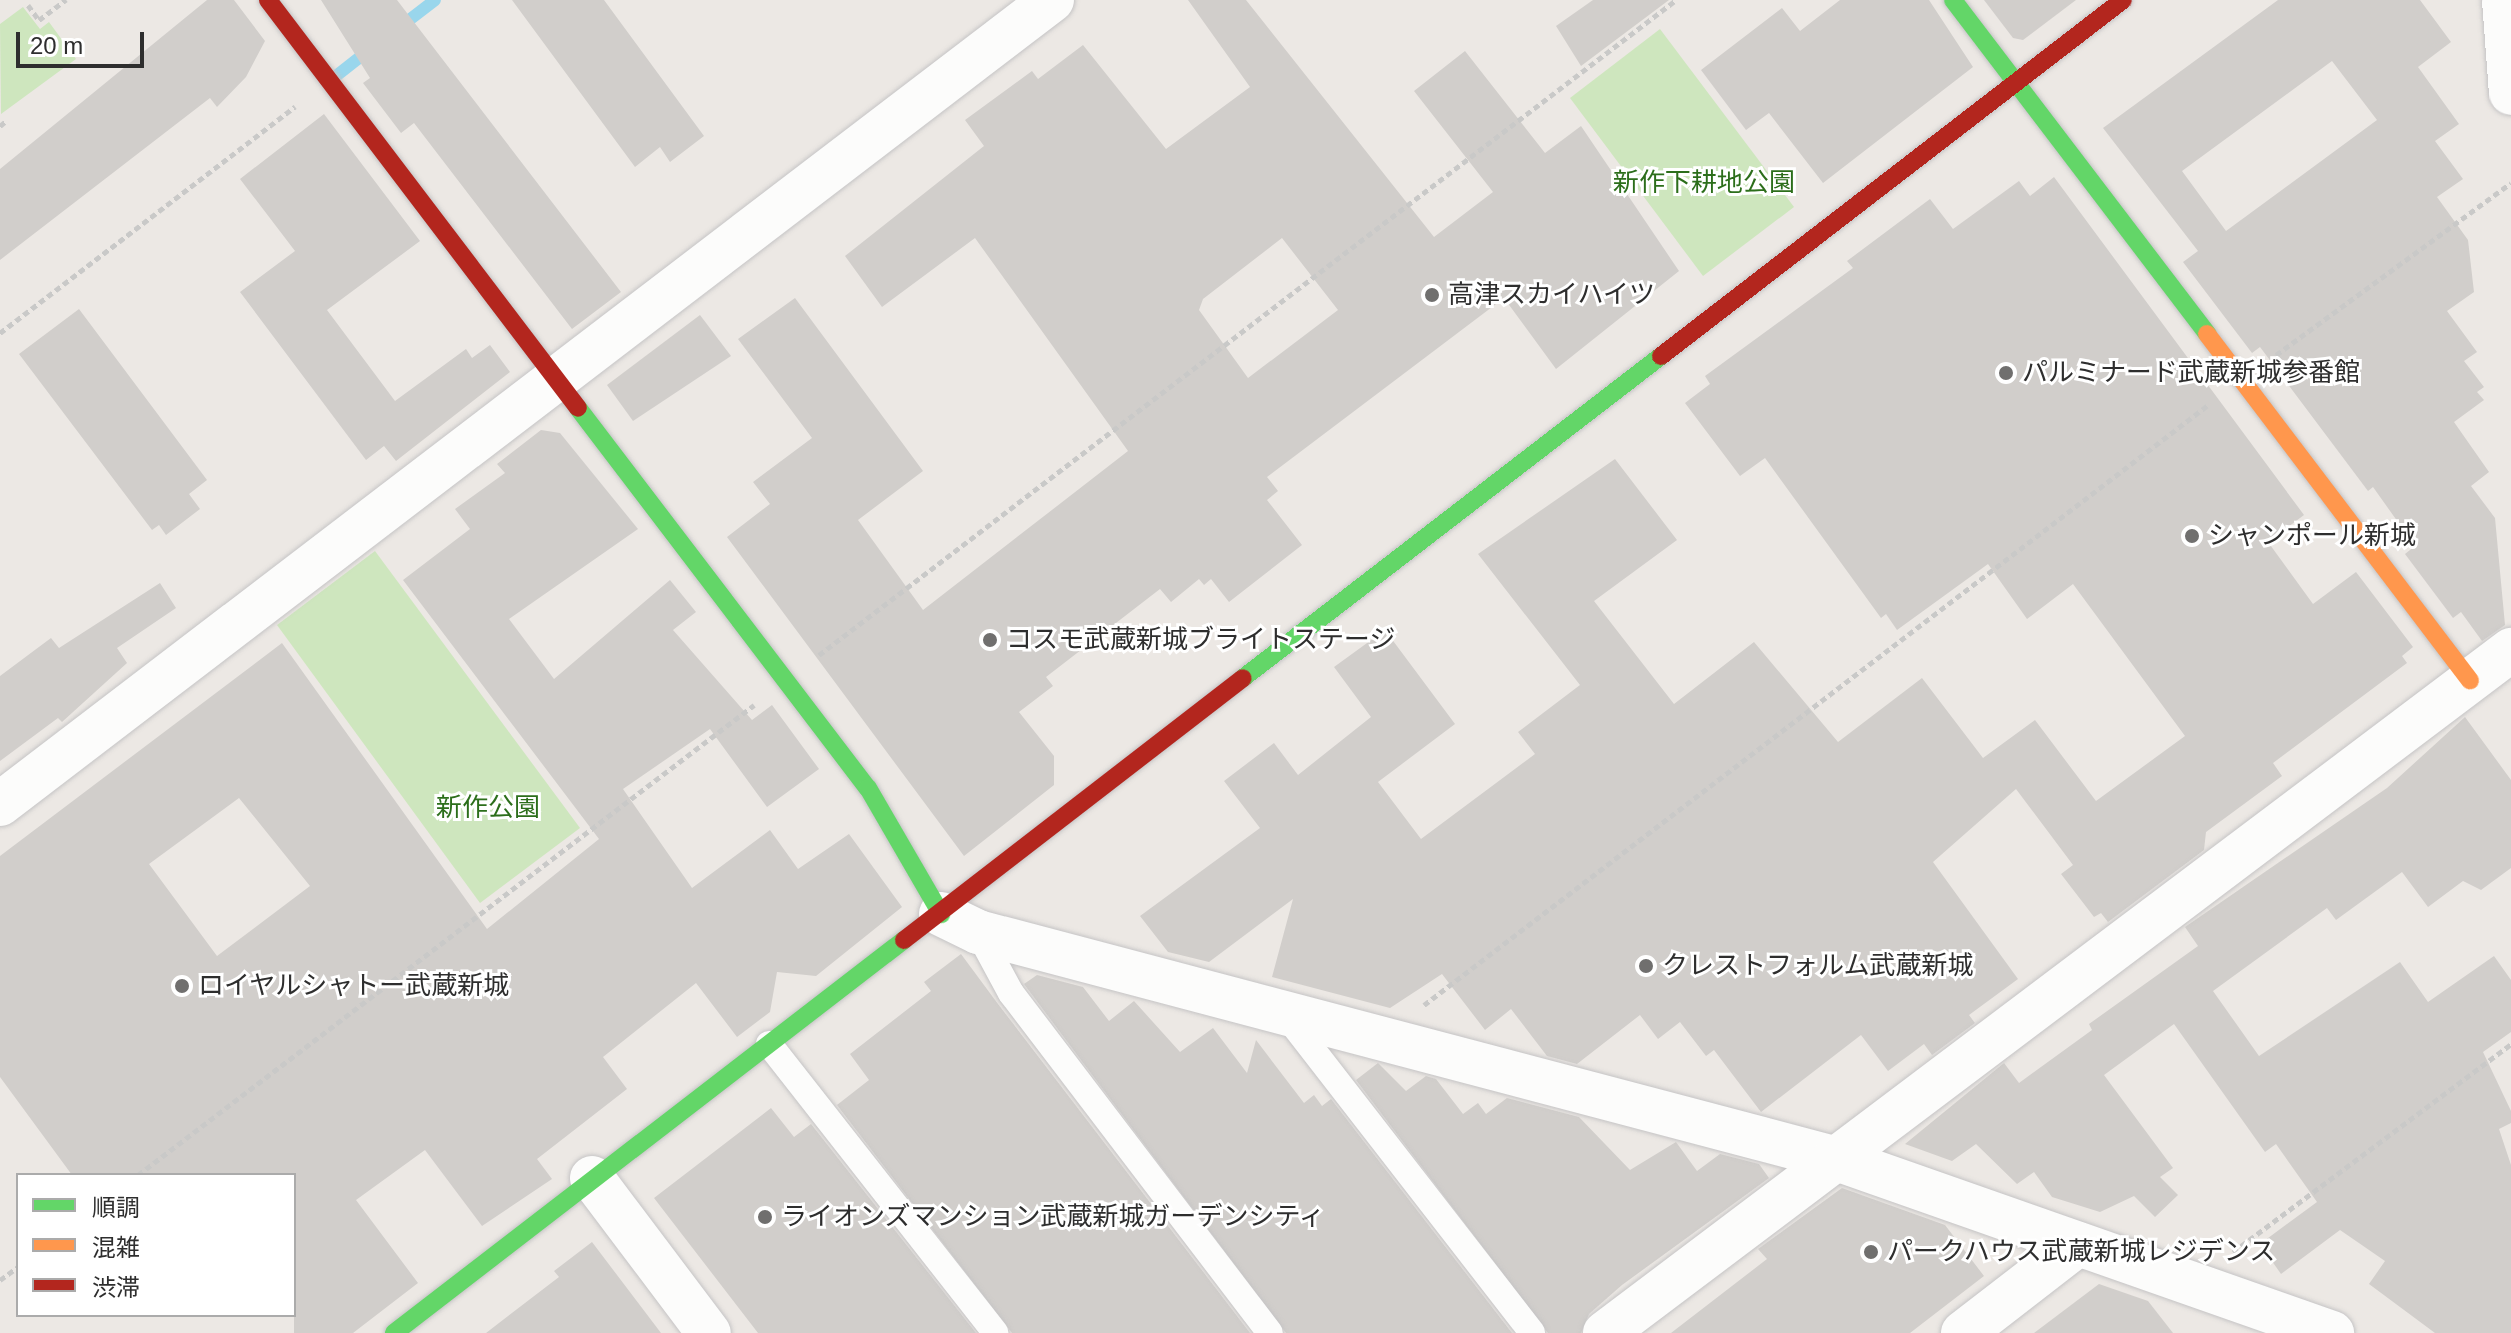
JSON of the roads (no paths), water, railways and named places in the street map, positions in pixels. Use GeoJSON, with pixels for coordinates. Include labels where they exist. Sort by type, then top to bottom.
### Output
{"type":"FeatureCollection","features":[{"type":"Feature","properties":{"kind":"street"},"geometry":{"type":"LineString","coordinates":[[268,0],[868,788],[960,923],[1285,1014],[1834,1158],[2317,1331]]}},
{"type":"Feature","properties":{"kind":"street"},"geometry":{"type":"LineString","coordinates":[[0,804],[1052,0]]}},
{"type":"Feature","properties":{"kind":"street"},"geometry":{"type":"LineString","coordinates":[[1953,0],[2470,681]]}},
{"type":"Feature","properties":{"kind":"street"},"geometry":{"type":"LineString","coordinates":[[394,1333],[769,1044],[960,923],[2014,80],[2123,0]]}},
{"type":"Feature","properties":{"kind":"street"},"geometry":{"type":"LineString","coordinates":[[2504,0],[2511,93]]}},
{"type":"Feature","properties":{"kind":"street"},"geometry":{"type":"LineString","coordinates":[[1605,1333],[2511,650]]}},
{"type":"Feature","properties":{"kind":"street"},"geometry":{"type":"LineString","coordinates":[[592,1178],[709,1333]]}},
{"type":"Feature","properties":{"kind":"street"},"geometry":{"type":"LineString","coordinates":[[1963,1333],[2078,1244]]}},
{"type":"Feature","properties":{"kind":"lane"},"geometry":{"type":"LineString","coordinates":[[960,923],[1270,1333]]}},
{"type":"Feature","properties":{"kind":"lane"},"geometry":{"type":"LineString","coordinates":[[1285,1014],[1532,1333]]}},
{"type":"Feature","properties":{"kind":"lane"},"geometry":{"type":"LineString","coordinates":[[769,1044],[996,1333]]}},
{"type":"Feature","properties":{"kind":"waterway"},"geometry":{"type":"LineString","coordinates":[[400,27],[435,0]]}},
{"type":"Feature","properties":{"kind":"waterway"},"geometry":{"type":"LineString","coordinates":[[336,76],[369,50]]}},
{"type":"Feature","properties":{"kind":"place","name":"高津スカイハイツ"},"geometry":{"type":"Point","coordinates":[1432,295]}},
{"type":"Feature","properties":{"kind":"place","name":"パルミナード武蔵新城参番館"},"geometry":{"type":"Point","coordinates":[2006,373]}},
{"type":"Feature","properties":{"kind":"place","name":"シャンポール新城"},"geometry":{"type":"Point","coordinates":[2192,536]}},
{"type":"Feature","properties":{"kind":"place","name":"コスモ武蔵新城ブライトステージ"},"geometry":{"type":"Point","coordinates":[990,640]}},
{"type":"Feature","properties":{"kind":"place","name":"クレストフォルム武蔵新城"},"geometry":{"type":"Point","coordinates":[1646,966]}},
{"type":"Feature","properties":{"kind":"place","name":"ロイヤルシャトー武蔵新城"},"geometry":{"type":"Point","coordinates":[182,986]}},
{"type":"Feature","properties":{"kind":"place","name":"ライオンズマンション武蔵新城ガーデンシティ"},"geometry":{"type":"Point","coordinates":[765,1217]}},
{"type":"Feature","properties":{"kind":"place","name":"パークハウス武蔵新城レジデンス"},"geometry":{"type":"Point","coordinates":[1871,1252]}},
{"type":"Feature","properties":{"kind":"park label","name":"新作下耕地公園"},"geometry":{"type":"Point","coordinates":[1704,183]}},
{"type":"Feature","properties":{"kind":"park label","name":"新作公園"},"geometry":{"type":"Point","coordinates":[488,808]}}]}
